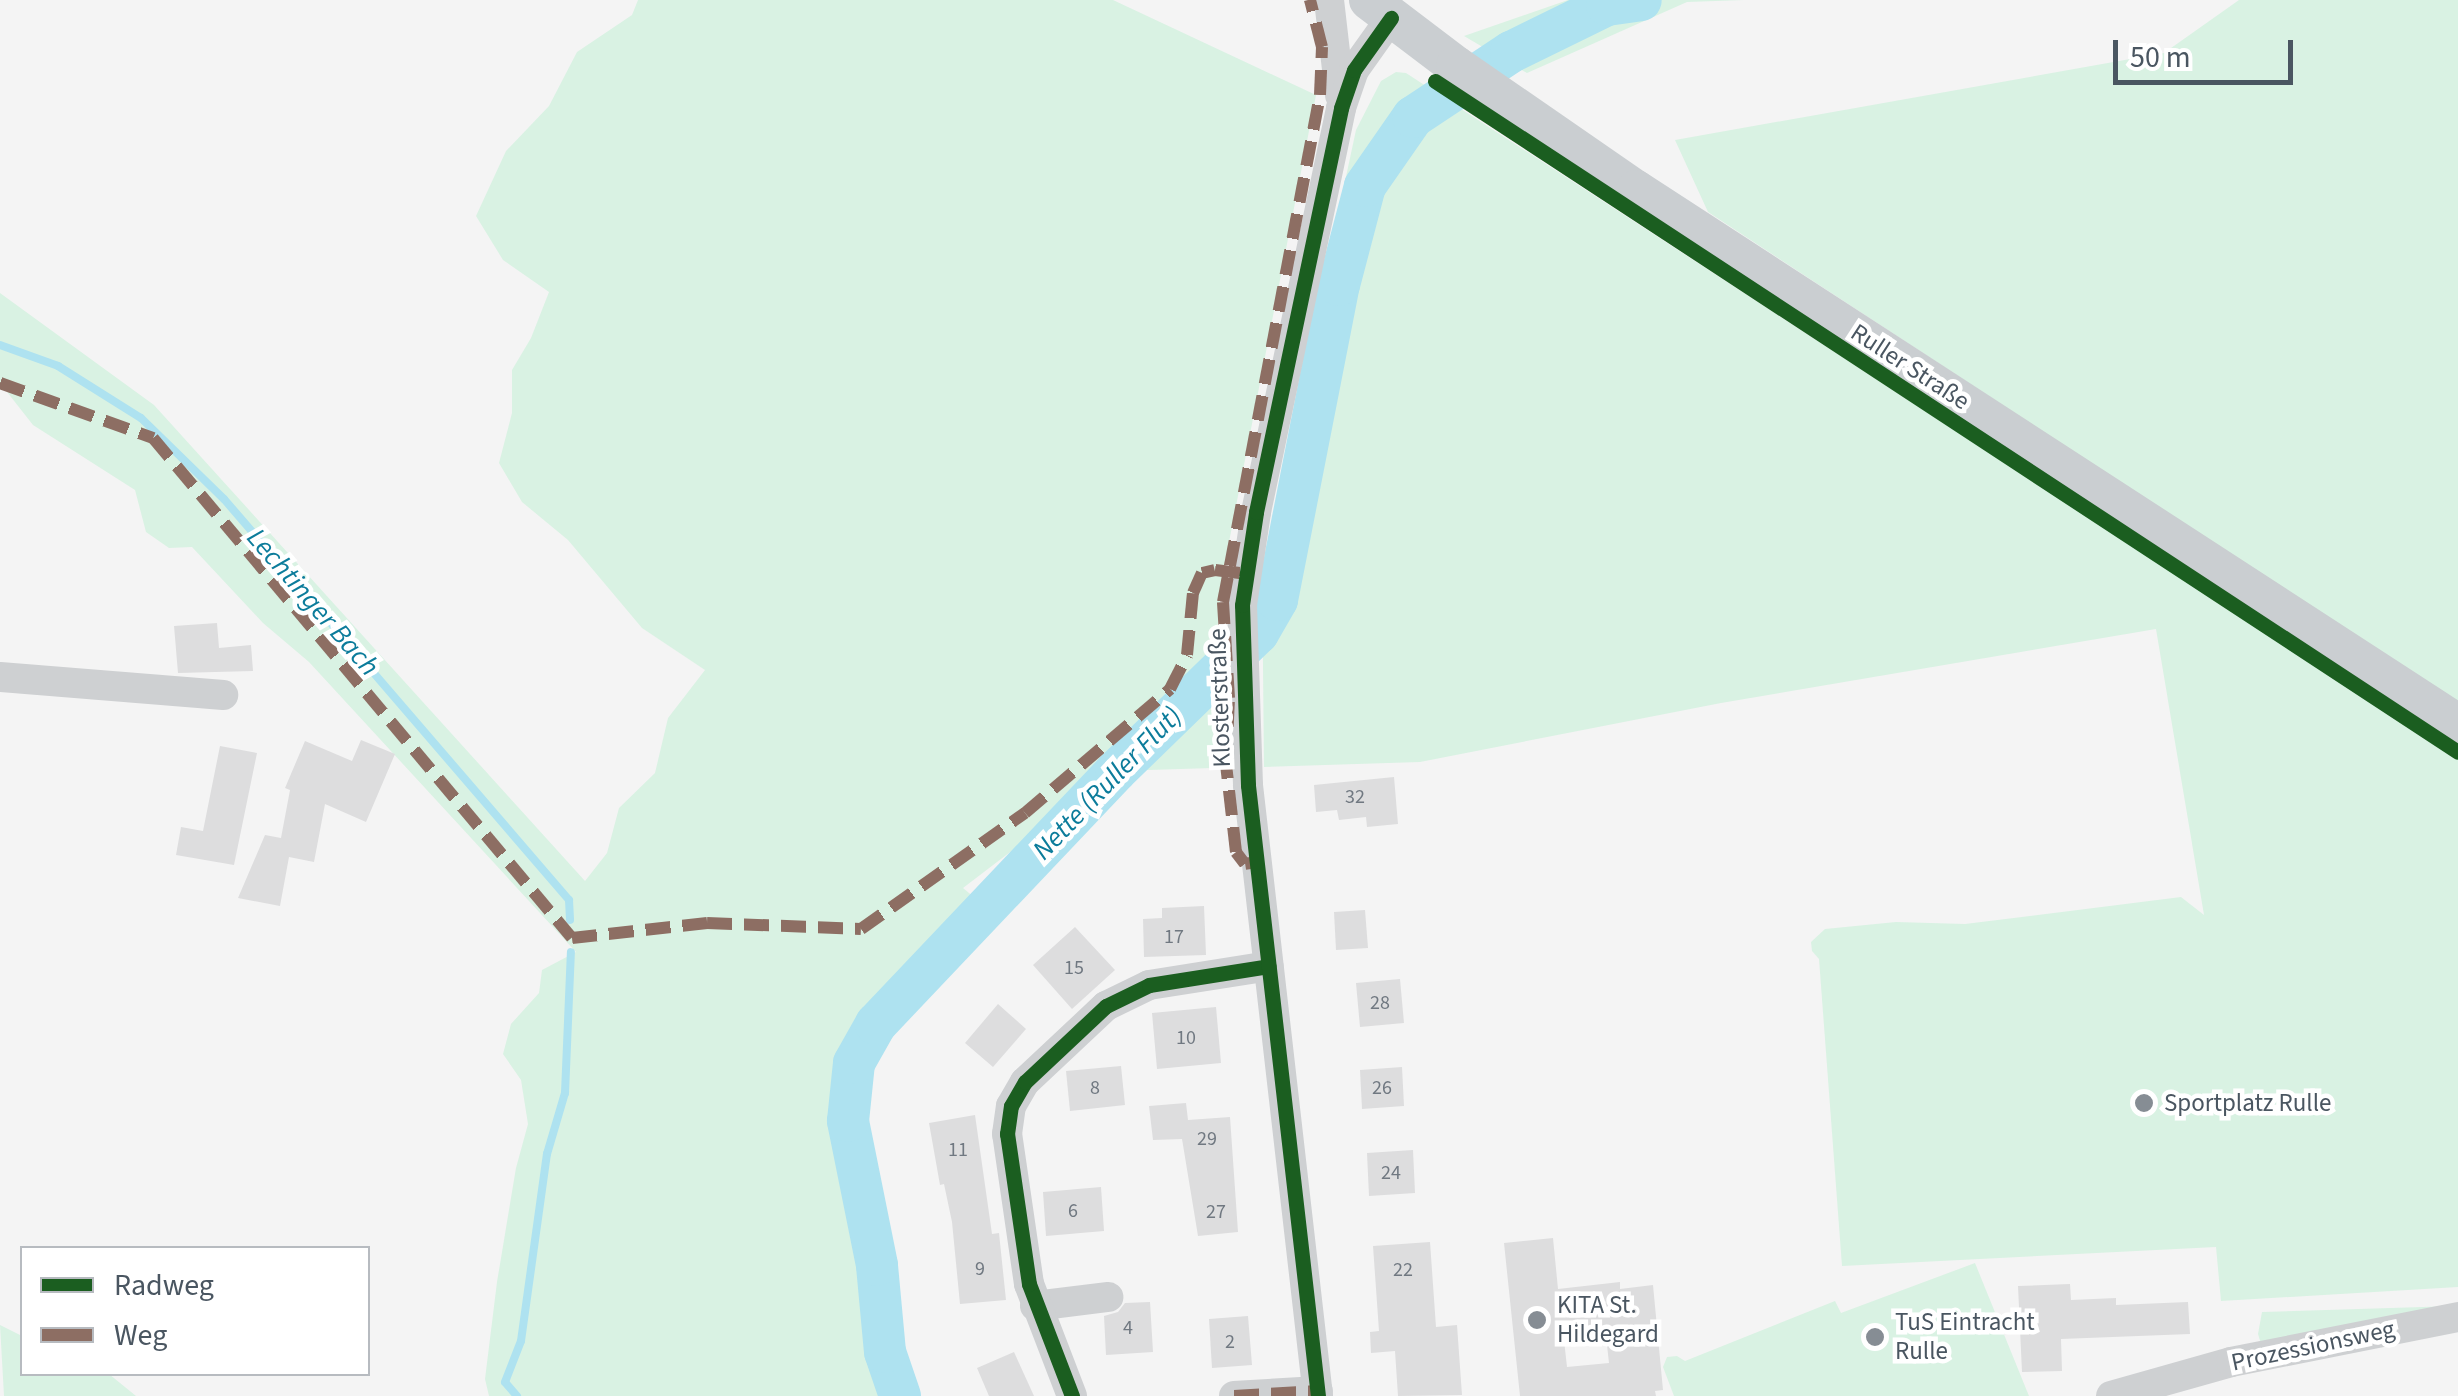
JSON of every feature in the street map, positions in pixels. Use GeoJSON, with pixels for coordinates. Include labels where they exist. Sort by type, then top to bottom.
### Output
{"type":"FeatureCollection","features":[{"type":"Feature","properties":{"kind":"main road","name":"Ruller Straße"},"geometry":{"type":"LineString","coordinates":[[1380,9],[1506,100],[2458,724]]}},
{"type":"Feature","properties":{"kind":"street","name":"Klosterstraße"},"geometry":{"type":"LineString","coordinates":[[1328,0],[1337,41],[1341,108]]}},
{"type":"Feature","properties":{"kind":"street","name":"Klosterstraße"},"geometry":{"type":"LineString","coordinates":[[1318,1394],[1242,689],[1242,604],[1256,512],[1341,108],[1380,9]]}},
{"type":"Feature","properties":{"kind":"street"},"geometry":{"type":"LineString","coordinates":[[0,678],[223,695]]}},
{"type":"Feature","properties":{"kind":"street"},"geometry":{"type":"LineString","coordinates":[[1072,1396],[1035,1306],[1007,1134],[1012,1106],[1025,1082],[1106,1006],[1149,985],[1269,966]]}},
{"type":"Feature","properties":{"kind":"street"},"geometry":{"type":"LineString","coordinates":[[1035,1306],[1108,1297]]}},
{"type":"Feature","properties":{"kind":"street","name":"Prozessionsweg"},"geometry":{"type":"LineString","coordinates":[[2111,1396],[2231,1362],[2458,1317]]}},
{"type":"Feature","properties":{"kind":"street"},"geometry":{"type":"LineString","coordinates":[[1234,1396],[1318,1394]]}},
{"type":"Feature","properties":{"kind":"green space"},"geometry":{"type":"Polygon","coordinates":[[[638,0],[1113,0],[1316,95],[1222,578],[1214,667],[1213,768],[1116,771],[963,888],[987,908],[876,1024],[854,1063],[848,1121],[877,1265],[873,1370],[879,1396],[489,1396],[485,1379],[497,1282],[516,1168],[528,1124],[521,1080],[503,1054],[511,1024],[539,993],[542,970],[576,952],[309,662],[263,623],[192,547],[169,548],[146,532],[135,490],[33,425],[0,383],[0,293],[154,405],[585,881],[607,853],[619,808],[655,773],[668,718],[705,670],[642,628],[568,540],[522,502],[499,463],[512,413],[512,370],[531,338],[549,292],[503,260],[476,216],[506,151],[549,106],[577,52],[632,15],[638,0]]]}},
{"type":"Feature","properties":{"kind":"green space"},"geometry":{"type":"Polygon","coordinates":[[[1568,0],[1744,0],[1687,2],[1527,73],[1464,36],[1568,0]]]}},
{"type":"Feature","properties":{"kind":"green space"},"geometry":{"type":"Polygon","coordinates":[[[2239,0],[2458,0],[2458,704],[1708,212],[1675,140],[2164,53],[2239,0]]]}},
{"type":"Feature","properties":{"kind":"green space"},"geometry":{"type":"Polygon","coordinates":[[[1396,72],[1406,73],[2458,758],[2458,1287],[2221,1301],[2216,1247],[1842,1266],[1819,959],[1811,942],[1825,929],[1896,922],[1965,924],[2181,897],[2204,915],[2156,629],[1721,703],[1420,762],[1264,767],[1262,568],[1356,130],[1381,81],[1396,72]]]}},
{"type":"Feature","properties":{"kind":"green space","name":"TuS Eintracht Rulle"},"geometry":{"type":"Polygon","coordinates":[[[1975,1263],[2029,1396],[1674,1396],[1663,1367],[1667,1357],[1677,1356],[1685,1361],[1835,1301],[1841,1313],[1975,1263]]]}},
{"type":"Feature","properties":{"kind":"green space"},"geometry":{"type":"Polygon","coordinates":[[[2455,1306],[2261,1344],[2258,1334],[2262,1312],[2455,1306]]]}},
{"type":"Feature","properties":{"kind":"green space"},"geometry":{"type":"Polygon","coordinates":[[[0,1325],[20,1335],[20,1376],[111,1376],[136,1396],[4,1396],[0,1325]]]}},
{"type":"Feature","properties":{"kind":"building"},"geometry":{"type":"Polygon","coordinates":[[[217,623],[219,648],[251,645],[253,671],[178,673],[174,626],[217,623]]]}},
{"type":"Feature","properties":{"kind":"building"},"geometry":{"type":"Polygon","coordinates":[[[361,740],[395,754],[366,822],[325,804],[314,862],[289,857],[280,906],[238,898],[265,835],[281,838],[290,790],[285,788],[305,741],[352,761],[361,740]]]}},
{"type":"Feature","properties":{"kind":"building"},"geometry":{"type":"Polygon","coordinates":[[[220,746],[257,753],[234,865],[176,855],[181,827],[203,831],[220,746]]]}},
{"type":"Feature","properties":{"kind":"building"},"geometry":{"type":"Polygon","coordinates":[[[1394,777],[1398,824],[1367,827],[1366,817],[1339,820],[1337,810],[1316,812],[1314,785],[1394,777]]]}},
{"type":"Feature","properties":{"kind":"building"},"geometry":{"type":"Polygon","coordinates":[[[1204,906],[1206,955],[1144,957],[1143,919],[1162,918],[1162,908],[1204,906]]]}},
{"type":"Feature","properties":{"kind":"building"},"geometry":{"type":"Polygon","coordinates":[[[1365,910],[1368,948],[1336,950],[1334,912],[1365,910]]]}},
{"type":"Feature","properties":{"kind":"building"},"geometry":{"type":"Polygon","coordinates":[[[1075,927],[1115,970],[1072,1009],[1033,965],[1075,927]]]}},
{"type":"Feature","properties":{"kind":"building"},"geometry":{"type":"Polygon","coordinates":[[[1400,979],[1404,1023],[1360,1027],[1356,983],[1400,979]]]}},
{"type":"Feature","properties":{"kind":"building"},"geometry":{"type":"Polygon","coordinates":[[[998,1004],[1026,1029],[993,1067],[965,1043],[998,1004]]]}},
{"type":"Feature","properties":{"kind":"building"},"geometry":{"type":"Polygon","coordinates":[[[1216,1007],[1221,1063],[1157,1069],[1152,1013],[1216,1007]]]}},
{"type":"Feature","properties":{"kind":"building"},"geometry":{"type":"Polygon","coordinates":[[[1121,1066],[1125,1105],[1070,1111],[1066,1071],[1121,1066]]]}},
{"type":"Feature","properties":{"kind":"building"},"geometry":{"type":"Polygon","coordinates":[[[1402,1067],[1404,1106],[1362,1109],[1360,1070],[1402,1067]]]}},
{"type":"Feature","properties":{"kind":"building"},"geometry":{"type":"Polygon","coordinates":[[[1186,1103],[1188,1120],[1230,1117],[1238,1232],[1198,1236],[1182,1139],[1153,1140],[1149,1106],[1186,1103]]]}},
{"type":"Feature","properties":{"kind":"building"},"geometry":{"type":"Polygon","coordinates":[[[975,1115],[992,1234],[999,1233],[1006,1300],[960,1304],[952,1222],[944,1184],[940,1185],[929,1123],[975,1115]]]}},
{"type":"Feature","properties":{"kind":"building"},"geometry":{"type":"Polygon","coordinates":[[[1413,1150],[1415,1193],[1369,1196],[1367,1153],[1413,1150]]]}},
{"type":"Feature","properties":{"kind":"building"},"geometry":{"type":"Polygon","coordinates":[[[1101,1187],[1104,1231],[1046,1236],[1043,1192],[1101,1187]]]}},
{"type":"Feature","properties":{"kind":"building"},"geometry":{"type":"Polygon","coordinates":[[[1553,1238],[1558,1289],[1620,1282],[1620,1289],[1653,1285],[1663,1390],[1655,1391],[1656,1396],[1520,1396],[1504,1243],[1553,1238]],[[1605,1327],[1563,1331],[1567,1367],[1609,1363],[1605,1327]]]}},
{"type":"Feature","properties":{"kind":"building"},"geometry":{"type":"Polygon","coordinates":[[[1430,1242],[1436,1327],[1457,1325],[1462,1395],[1398,1396],[1395,1351],[1371,1353],[1370,1332],[1379,1331],[1373,1246],[1430,1242]]]}},
{"type":"Feature","properties":{"kind":"building"},"geometry":{"type":"Polygon","coordinates":[[[2070,1284],[2071,1300],[2116,1298],[2116,1305],[2188,1302],[2190,1334],[2061,1339],[2062,1371],[2022,1372],[2018,1286],[2070,1284]]]}},
{"type":"Feature","properties":{"kind":"building"},"geometry":{"type":"Polygon","coordinates":[[[1150,1302],[1153,1352],[1106,1355],[1104,1316],[1118,1312],[1125,1303],[1150,1302]]]}},
{"type":"Feature","properties":{"kind":"building"},"geometry":{"type":"Polygon","coordinates":[[[1248,1316],[1252,1365],[1212,1368],[1209,1319],[1248,1316]]]}},
{"type":"Feature","properties":{"kind":"building"},"geometry":{"type":"Polygon","coordinates":[[[1014,1352],[1034,1396],[989,1396],[977,1368],[1014,1352]]]}},
{"type":"Feature","properties":{"kind":"waterway","name":"Nette (Ruller Flut)"},"geometry":{"type":"LineString","coordinates":[[900,1396],[885,1352],[877,1265],[848,1121],[854,1063],[876,1024],[1116,771],[1258,633],[1277,600],[1339,285],[1365,186],[1413,117],[1511,52],[1607,5],[1641,0]]}},
{"type":"Feature","properties":{"kind":"waterway","name":"Lechtinger Bach"},"geometry":{"type":"LineString","coordinates":[[0,345],[58,366],[141,418],[224,499],[569,900],[570,920]]}},
{"type":"Feature","properties":{"kind":"waterway","name":"Lechtinger Bach"},"geometry":{"type":"LineString","coordinates":[[517,1396],[505,1382],[521,1341],[547,1154],[565,1093],[571,952]]}},
{"type":"Feature","properties":{"kind":"marked path"},"geometry":{"type":"LineString","coordinates":[[1257,862],[1245,864],[1236,852],[1226,764],[1229,698],[1223,602],[1320,95],[1322,47],[1310,0]]}},
{"type":"Feature","properties":{"kind":"marked path"},"geometry":{"type":"LineString","coordinates":[[0,383],[153,438],[572,938],[707,923],[861,929],[1025,813],[1170,689],[1187,655],[1193,593],[1202,573],[1215,570],[1246,574]]}},
{"type":"Feature","properties":{"kind":"marked path"},"geometry":{"type":"LineString","coordinates":[[1234,1396],[1318,1391]]}},
{"type":"Feature","properties":{"kind":"cycle path"},"geometry":{"type":"LineString","coordinates":[[1318,1396],[1248,785],[1242,605],[1256,512],[1341,108],[1354,70],[1391,18]]}},
{"type":"Feature","properties":{"kind":"cycle path"},"geometry":{"type":"LineString","coordinates":[[1435,81],[2458,752]]}},
{"type":"Feature","properties":{"kind":"cycle path"},"geometry":{"type":"LineString","coordinates":[[1072,1396],[1029,1284],[1007,1134],[1011,1106],[1025,1082],[1106,1006],[1149,985],[1269,966]]}},
{"type":"Feature","properties":{"kind":"place","name":"Sportplatz Rulle"},"geometry":{"type":"Point","coordinates":[2144,1103]}},
{"type":"Feature","properties":{"kind":"place","name":"KITA St. Hildegard"},"geometry":{"type":"Point","coordinates":[1537,1320]}},
{"type":"Feature","properties":{"kind":"place","name":"TuS Eintracht Rulle"},"geometry":{"type":"Point","coordinates":[1875,1337]}}]}
